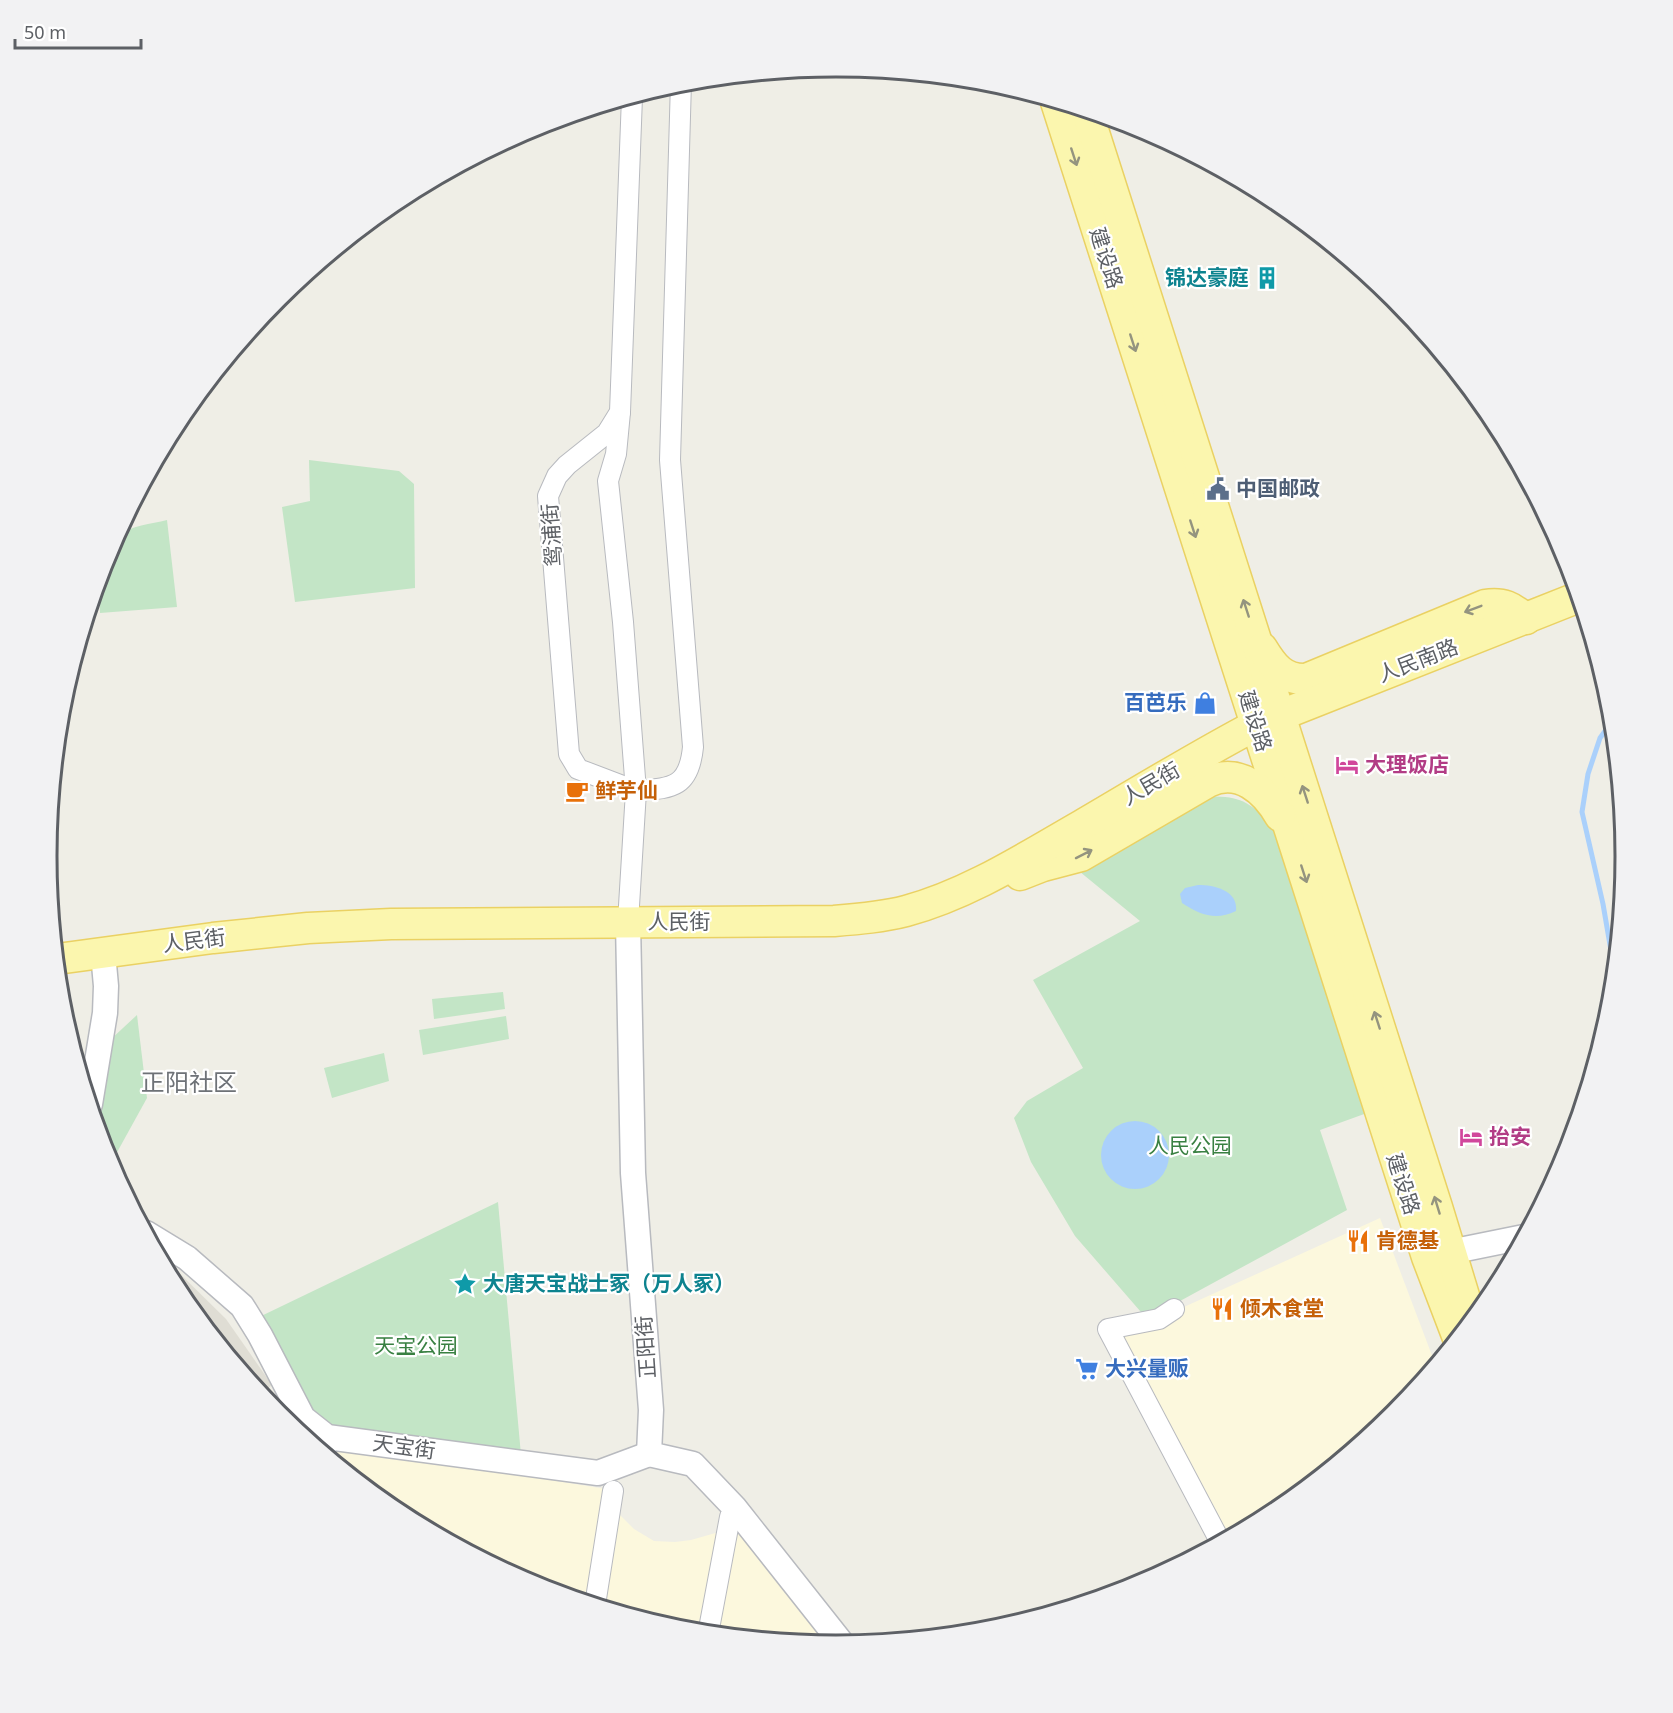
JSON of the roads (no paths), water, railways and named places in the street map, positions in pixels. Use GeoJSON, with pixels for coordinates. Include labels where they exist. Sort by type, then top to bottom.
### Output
{"type":"FeatureCollection","features":[{"type":"Feature","properties":{"kind":"main road","name":"建设路"},"geometry":{"type":"LineString","coordinates":[[1059,110],[1268,720],[1439,1254],[1456,1330]]}},
{"type":"Feature","properties":{"kind":"main road","name":"建设路"},"geometry":{"type":"LineString","coordinates":[[1090,119],[1256,638],[1268,720],[1294,843],[1439,1254],[1468,1313]]}},
{"type":"Feature","properties":{"kind":"main road","name":"人民南路"},"geometry":{"type":"LineString","coordinates":[[1268,720],[1573,600]]}},
{"type":"Feature","properties":{"kind":"main road"},"geometry":{"type":"LineString","coordinates":[[1256,638],[1277,670],[1290,678],[1306,679],[1485,605],[1509,606],[1526,619]]}},
{"type":"Feature","properties":{"kind":"main road","name":"人民街"},"geometry":{"type":"LineString","coordinates":[[64,958],[213,938],[320,928],[456,922],[853,920],[905,911],[948,896],[1018,862],[1210,750],[1268,720]]}},
{"type":"Feature","properties":{"kind":"main road"},"geometry":{"type":"LineString","coordinates":[[948,896],[978,890],[1043,866],[1081,856],[1208,782],[1221,777],[1241,779],[1258,789],[1274,806],[1294,843]]}},
{"type":"Feature","properties":{"kind":"street"},"geometry":{"type":"LineString","coordinates":[[636,791],[670,788],[677,784],[691,763],[693,747],[670,460],[681,93]]}},
{"type":"Feature","properties":{"kind":"street"},"geometry":{"type":"LineString","coordinates":[[628,922],[636,791],[623,622],[608,481],[616,454],[620,412],[632,105]]}},
{"type":"Feature","properties":{"kind":"street","name":"鸳浦街"},"geometry":{"type":"LineString","coordinates":[[620,412],[607,434],[567,465],[557,476],[548,496],[569,754],[578,769],[636,791]]}},
{"type":"Feature","properties":{"kind":"street","name":"正阳街"},"geometry":{"type":"LineString","coordinates":[[628,922],[633,1173],[651,1410],[648,1455]]}},
{"type":"Feature","properties":{"kind":"street"},"geometry":{"type":"LineString","coordinates":[[93,1088],[105,1013],[106,986],[103,953]]}},
{"type":"Feature","properties":{"kind":"street"},"geometry":{"type":"LineString","coordinates":[[1439,1254],[1516,1239]]}},
{"type":"Feature","properties":{"kind":"street","name":"天宝街"},"geometry":{"type":"LineString","coordinates":[[158,1240],[187,1258],[242,1306],[260,1335],[303,1418],[326,1445],[598,1473],[648,1455]]}},
{"type":"Feature","properties":{"kind":"street"},"geometry":{"type":"LineString","coordinates":[[1174,1309],[1158,1320],[1108,1329],[1218,1536]]}},
{"type":"Feature","properties":{"kind":"street"},"geometry":{"type":"LineString","coordinates":[[648,1455],[693,1464],[734,1507],[836,1636]]}},
{"type":"Feature","properties":{"kind":"street"},"geometry":{"type":"LineString","coordinates":[[596,1598],[613,1491]]}},
{"type":"Feature","properties":{"kind":"street"},"geometry":{"type":"LineString","coordinates":[[710,1625],[730,1517]]}},
{"type":"Feature","properties":{"kind":"water"},"geometry":{"type":"Polygon","coordinates":[[[1198,885],[1224,890],[1233,898],[1236,911],[1222,916],[1208,915],[1195,911],[1182,903],[1180,894],[1185,888],[1198,885]]]}},
{"type":"Feature","properties":{"kind":"water"},"geometry":{"type":"Polygon","coordinates":[[[1135,1121],[1148,1124],[1159,1131],[1166,1142],[1169,1155],[1166,1168],[1159,1179],[1148,1186],[1135,1189],[1122,1186],[1111,1179],[1104,1168],[1101,1155],[1104,1142],[1111,1131],[1122,1124],[1135,1121]]]}},
{"type":"Feature","properties":{"kind":"waterway"},"geometry":{"type":"LineString","coordinates":[[1605,731],[1600,738],[1588,774],[1582,812],[1610,946]]}},
{"type":"Feature","properties":{"kind":"place","name":"锦达豪庭"},"geometry":{"type":"Point","coordinates":[1267,278]}},
{"type":"Feature","properties":{"kind":"place","name":"中国邮政"},"geometry":{"type":"Point","coordinates":[1218,489]}},
{"type":"Feature","properties":{"kind":"place","name":"百芭乐"},"geometry":{"type":"Point","coordinates":[1205,703]}},
{"type":"Feature","properties":{"kind":"place","name":"大理饭店"},"geometry":{"type":"Point","coordinates":[1347,765]}},
{"type":"Feature","properties":{"kind":"place","name":"鲜芋仙"},"geometry":{"type":"Point","coordinates":[577,791]}},
{"type":"Feature","properties":{"kind":"place","name":"抬安"},"geometry":{"type":"Point","coordinates":[1471,1137]}},
{"type":"Feature","properties":{"kind":"place","name":"肯德基"},"geometry":{"type":"Point","coordinates":[1358,1241]}},
{"type":"Feature","properties":{"kind":"place","name":"大唐天宝战士冢（万人冢）"},"geometry":{"type":"Point","coordinates":[465,1284]}},
{"type":"Feature","properties":{"kind":"place","name":"倾木食堂"},"geometry":{"type":"Point","coordinates":[1222,1309]}},
{"type":"Feature","properties":{"kind":"place","name":"大兴量贩"},"geometry":{"type":"Point","coordinates":[1087,1369]}},
{"type":"Feature","properties":{"kind":"district","name":"正阳社区"},"geometry":{"type":"Point","coordinates":[189,1083]}},
{"type":"Feature","properties":{"kind":"park label","name":"人民公园"},"geometry":{"type":"Point","coordinates":[1190,1146]}},
{"type":"Feature","properties":{"kind":"park label","name":"天宝公园"},"geometry":{"type":"Point","coordinates":[416,1346]}}]}
